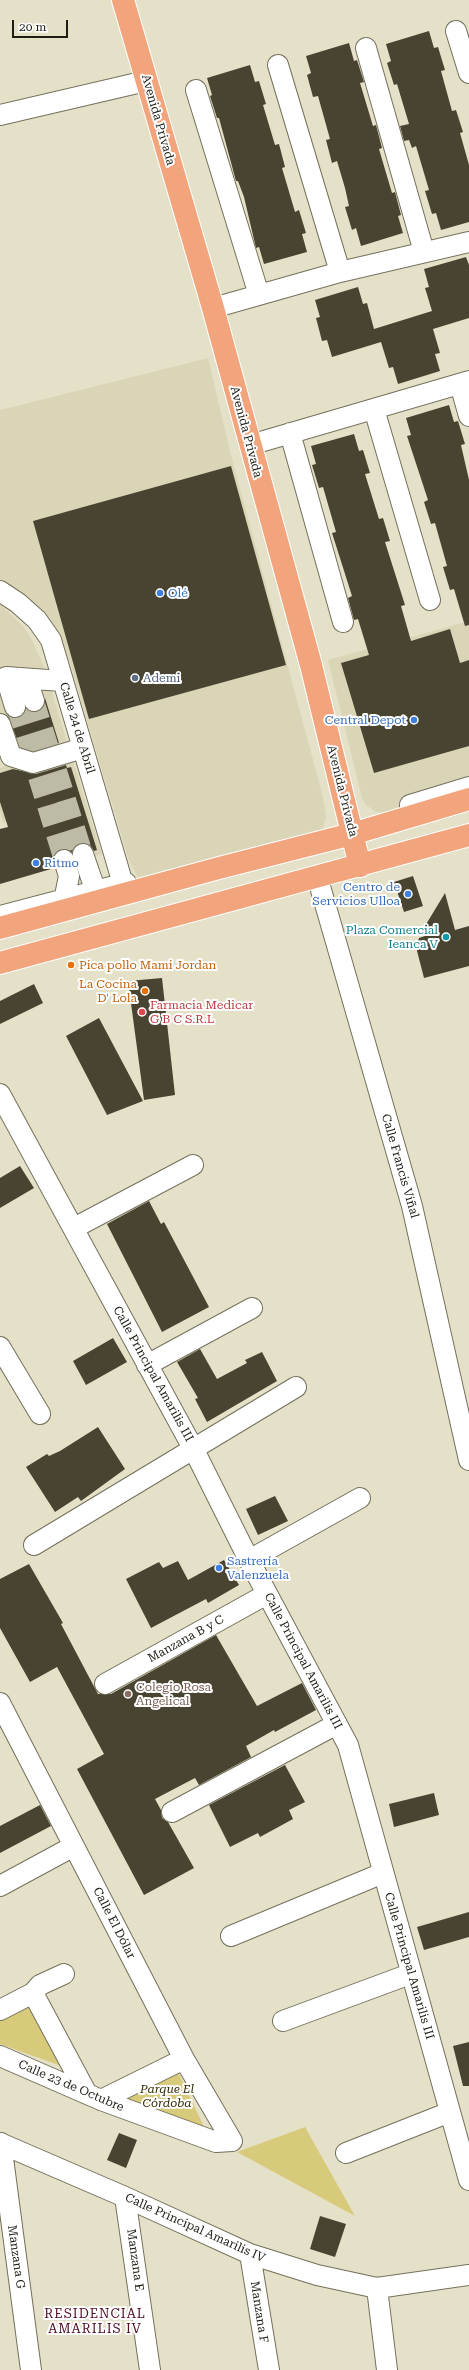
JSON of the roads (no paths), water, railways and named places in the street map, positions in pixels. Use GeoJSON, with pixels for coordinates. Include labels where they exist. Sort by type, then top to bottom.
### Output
{"type":"FeatureCollection","features":[{"type":"Feature","properties":{"kind":"main road","name":"Avenida Privada"},"geometry":{"type":"LineString","coordinates":[[123,0],[213,308],[311,665],[360,866]]}},
{"type":"Feature","properties":{"kind":"main road"},"geometry":{"type":"LineString","coordinates":[[0,928],[63,905],[98,895],[469,799]]}},
{"type":"Feature","properties":{"kind":"main road"},"geometry":{"type":"LineString","coordinates":[[0,963],[317,876],[360,866],[469,835]]}},
{"type":"Feature","properties":{"kind":"street"},"geometry":{"type":"LineString","coordinates":[[456,31],[469,73]]}},
{"type":"Feature","properties":{"kind":"street"},"geometry":{"type":"LineString","coordinates":[[366,48],[424,252]]}},
{"type":"Feature","properties":{"kind":"street"},"geometry":{"type":"LineString","coordinates":[[278,65],[340,272]]}},
{"type":"Feature","properties":{"kind":"street"},"geometry":{"type":"LineString","coordinates":[[0,115],[146,81]]}},
{"type":"Feature","properties":{"kind":"street"},"geometry":{"type":"LineString","coordinates":[[196,90],[259,295]]}},
{"type":"Feature","properties":{"kind":"street"},"geometry":{"type":"LineString","coordinates":[[213,308],[340,272],[469,242]]}},
{"type":"Feature","properties":{"kind":"street"},"geometry":{"type":"LineString","coordinates":[[250,445],[464,382],[469,416]]}},
{"type":"Feature","properties":{"kind":"street"},"geometry":{"type":"LineString","coordinates":[[374,409],[430,600]]}},
{"type":"Feature","properties":{"kind":"street"},"geometry":{"type":"LineString","coordinates":[[290,433],[343,622]]}},
{"type":"Feature","properties":{"kind":"street","name":"Calle 24 de Abril"},"geometry":{"type":"LineString","coordinates":[[0,591],[18,603],[37,620],[51,640],[62,681],[84,748],[87,790],[97,822],[123,884]]}},
{"type":"Feature","properties":{"kind":"street"},"geometry":{"type":"LineString","coordinates":[[15,707],[3,675],[62,681]]}},
{"type":"Feature","properties":{"kind":"street"},"geometry":{"type":"LineString","coordinates":[[27,678],[34,701]]}},
{"type":"Feature","properties":{"kind":"street"},"geometry":{"type":"LineString","coordinates":[[0,724],[11,756],[34,765],[84,748]]}},
{"type":"Feature","properties":{"kind":"street"},"geometry":{"type":"LineString","coordinates":[[84,854],[98,895],[123,884],[351,829],[469,787]]}},
{"type":"Feature","properties":{"kind":"street"},"geometry":{"type":"LineString","coordinates":[[0,916],[63,905],[69,876],[64,860]]}},
{"type":"Feature","properties":{"kind":"street","name":"Calle Francis Viñal"},"geometry":{"type":"LineString","coordinates":[[317,876],[412,1206],[469,1460]]}},
{"type":"Feature","properties":{"kind":"street","name":"Calle Principal Amarilis III"},"geometry":{"type":"LineString","coordinates":[[0,1094],[194,1450],[249,1560],[348,1745],[410,1974],[469,2180]]}},
{"type":"Feature","properties":{"kind":"street"},"geometry":{"type":"LineString","coordinates":[[74,1228],[193,1165]]}},
{"type":"Feature","properties":{"kind":"street"},"geometry":{"type":"LineString","coordinates":[[147,1365],[252,1308]]}},
{"type":"Feature","properties":{"kind":"street"},"geometry":{"type":"LineString","coordinates":[[0,1346],[40,1414]]}},
{"type":"Feature","properties":{"kind":"street"},"geometry":{"type":"LineString","coordinates":[[34,1545],[194,1450],[296,1387]]}},
{"type":"Feature","properties":{"kind":"street"},"geometry":{"type":"LineString","coordinates":[[249,1560],[360,1498]]}},
{"type":"Feature","properties":{"kind":"street","name":"Manzana B y C"},"geometry":{"type":"LineString","coordinates":[[105,1684],[267,1594]]}},
{"type":"Feature","properties":{"kind":"street","name":"Calle El Dólar"},"geometry":{"type":"LineString","coordinates":[[0,1703],[7,1733],[74,1846],[184,2059],[232,2141]]}},
{"type":"Feature","properties":{"kind":"street"},"geometry":{"type":"LineString","coordinates":[[172,1812],[337,1724]]}},
{"type":"Feature","properties":{"kind":"street"},"geometry":{"type":"LineString","coordinates":[[0,1886],[74,1846]]}},
{"type":"Feature","properties":{"kind":"street"},"geometry":{"type":"LineString","coordinates":[[231,1936],[383,1873]]}},
{"type":"Feature","properties":{"kind":"street"},"geometry":{"type":"LineString","coordinates":[[0,2010],[33,1993],[40,1985],[64,1974]]}},
{"type":"Feature","properties":{"kind":"street"},"geometry":{"type":"LineString","coordinates":[[283,2021],[410,1974]]}},
{"type":"Feature","properties":{"kind":"street"},"geometry":{"type":"LineString","coordinates":[[33,1993],[94,2097],[184,2059]]}},
{"type":"Feature","properties":{"kind":"street","name":"Calle 23 de Octubre"},"geometry":{"type":"LineString","coordinates":[[0,2056],[94,2097],[216,2142],[232,2141]]}},
{"type":"Feature","properties":{"kind":"street"},"geometry":{"type":"LineString","coordinates":[[346,2152],[450,2112]]}},
{"type":"Feature","properties":{"kind":"street","name":"Calle Principal Amarilis IV"},"geometry":{"type":"LineString","coordinates":[[1,2143],[126,2197],[250,2254],[317,2275],[377,2288],[469,2275]]}},
{"type":"Feature","properties":{"kind":"street","name":"Manzana G"},"geometry":{"type":"LineString","coordinates":[[1,2143],[31,2370]]}},
{"type":"Feature","properties":{"kind":"street","name":"Manzana E"},"geometry":{"type":"LineString","coordinates":[[126,2197],[150,2370]]}},
{"type":"Feature","properties":{"kind":"street","name":"Manzana F"},"geometry":{"type":"LineString","coordinates":[[250,2254],[269,2370]]}},
{"type":"Feature","properties":{"kind":"street"},"geometry":{"type":"LineString","coordinates":[[377,2288],[387,2370]]}},
{"type":"Feature","properties":{"kind":"tunnel"},"geometry":{"type":"LineString","coordinates":[[34,701],[49,748]]}},
{"type":"Feature","properties":{"kind":"tunnel"},"geometry":{"type":"LineString","coordinates":[[15,707],[30,754]]}},
{"type":"Feature","properties":{"kind":"tunnel"},"geometry":{"type":"LineString","coordinates":[[57,771],[83,854]]}},
{"type":"Feature","properties":{"kind":"tunnel"},"geometry":{"type":"LineString","coordinates":[[38,777],[64,860]]}},
{"type":"Feature","properties":{"kind":"place","name":"Olé"},"geometry":{"type":"Point","coordinates":[160,593]}},
{"type":"Feature","properties":{"kind":"place","name":"Ademi"},"geometry":{"type":"Point","coordinates":[135,678]}},
{"type":"Feature","properties":{"kind":"place","name":"Central Depot"},"geometry":{"type":"Point","coordinates":[414,720]}},
{"type":"Feature","properties":{"kind":"place","name":"Ritmo"},"geometry":{"type":"Point","coordinates":[36,863]}},
{"type":"Feature","properties":{"kind":"place","name":"Centro de Servicios Ulloa"},"geometry":{"type":"Point","coordinates":[408,894]}},
{"type":"Feature","properties":{"kind":"place","name":"Plaza Comercial Ieanca V"},"geometry":{"type":"Point","coordinates":[446,937]}},
{"type":"Feature","properties":{"kind":"place","name":"Pica pollo Mami Jordan"},"geometry":{"type":"Point","coordinates":[71,965]}},
{"type":"Feature","properties":{"kind":"place","name":"La Cocina D' Lola"},"geometry":{"type":"Point","coordinates":[145,991]}},
{"type":"Feature","properties":{"kind":"place","name":"Farmacia Medicar G B C S.R.L"},"geometry":{"type":"Point","coordinates":[142,1012]}},
{"type":"Feature","properties":{"kind":"place","name":"Sastrería Valenzuela"},"geometry":{"type":"Point","coordinates":[219,1568]}},
{"type":"Feature","properties":{"kind":"place","name":"Colegio Rosa Angelical"},"geometry":{"type":"Point","coordinates":[128,1694]}},
{"type":"Feature","properties":{"kind":"district","name":"RESIDENCIAL AMARILIS IV"},"geometry":{"type":"Point","coordinates":[95,2322]}},
{"type":"Feature","properties":{"kind":"park label","name":"Parque El Córdoba"},"geometry":{"type":"Point","coordinates":[167,2096]}}]}
